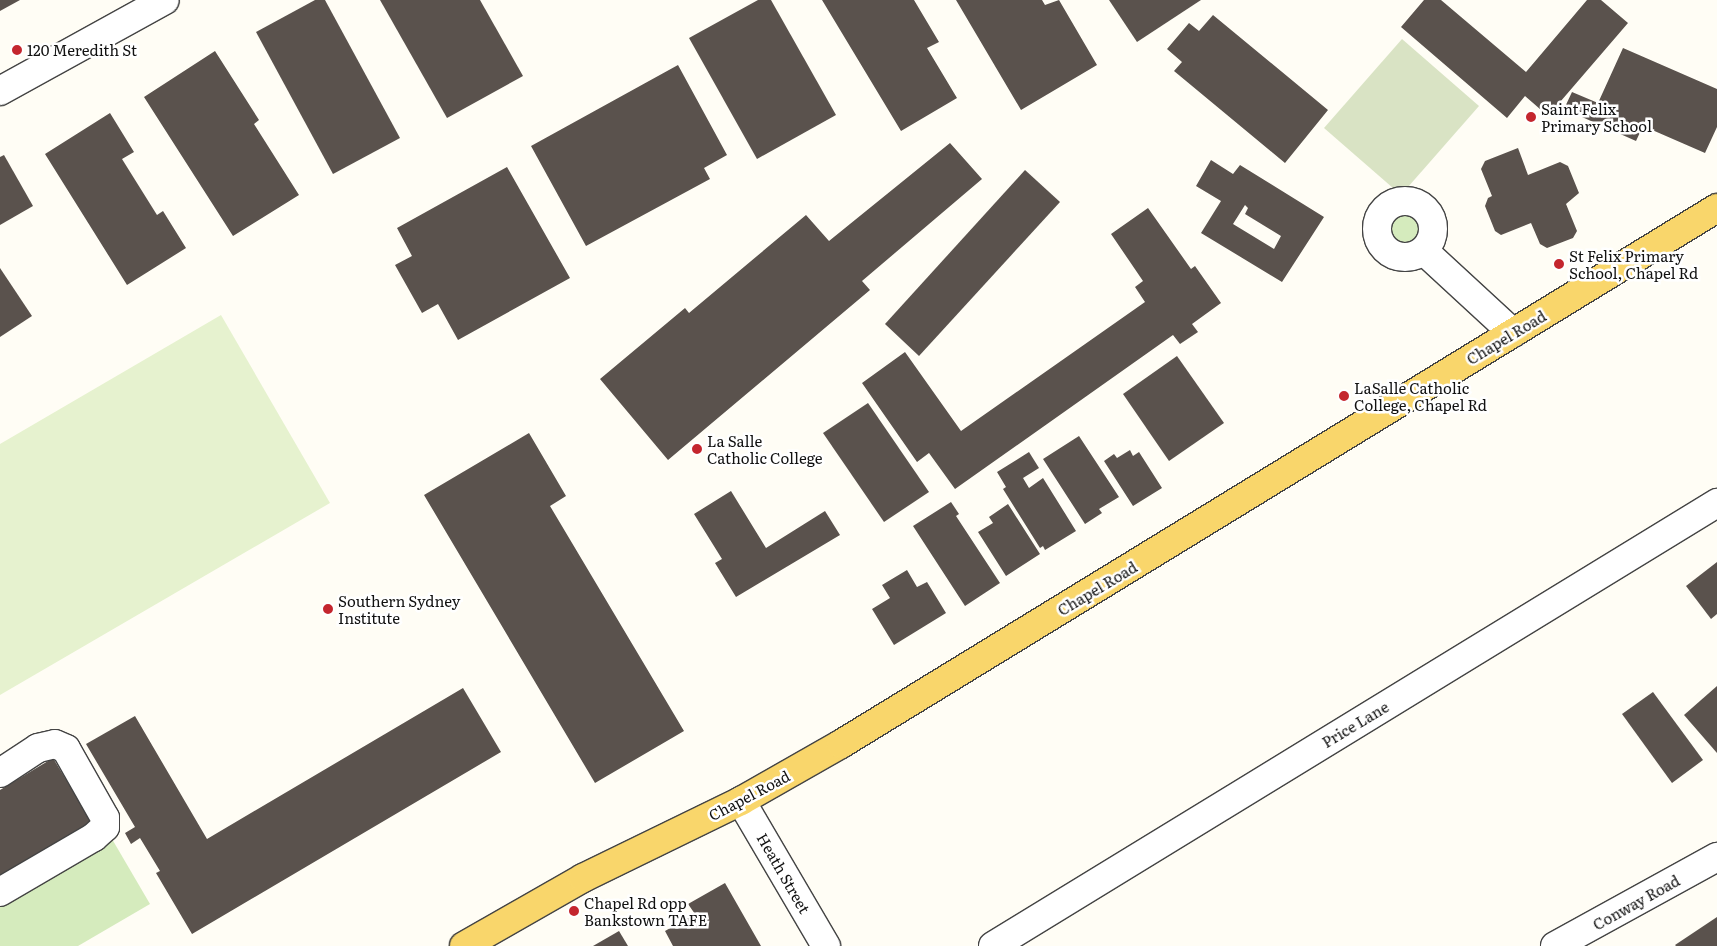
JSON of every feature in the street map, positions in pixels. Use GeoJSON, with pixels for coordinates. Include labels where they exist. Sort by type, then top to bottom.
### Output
{"type":"FeatureCollection","features":[{"type":"Feature","properties":{"kind":"main road","name":"Chapel Road"},"geometry":{"type":"LineString","coordinates":[[464,946],[583,878],[741,801],[849,739],[1717,208]]}},
{"type":"Feature","properties":{"kind":"street"},"geometry":{"type":"LineString","coordinates":[[0,91],[165,0]]}},
{"type":"Feature","properties":{"kind":"street"},"geometry":{"type":"LineString","coordinates":[[1424,251],[1513,333]]}},
{"type":"Feature","properties":{"kind":"street","name":"Price Lane"},"geometry":{"type":"LineString","coordinates":[[993,946],[1717,502]]}},
{"type":"Feature","properties":{"kind":"street"},"geometry":{"type":"LineString","coordinates":[[0,773],[38,748],[55,744],[66,749],[105,818],[104,827],[94,838],[0,892]]}},
{"type":"Feature","properties":{"kind":"street","name":"Heath Street"},"geometry":{"type":"LineString","coordinates":[[741,801],[826,946]]}},
{"type":"Feature","properties":{"kind":"street","name":"Conway Road"},"geometry":{"type":"LineString","coordinates":[[1555,946],[1717,857]]}},
{"type":"Feature","properties":{"kind":"green space"},"geometry":{"type":"Polygon","coordinates":[[[1402,39],[1479,106],[1401,195],[1324,128],[1402,39]]]}},
{"type":"Feature","properties":{"kind":"green space"},"geometry":{"type":"Polygon","coordinates":[[[1405,214],[1417,219],[1422,231],[1417,243],[1405,248],[1393,243],[1388,231],[1393,219],[1405,214]]]}},
{"type":"Feature","properties":{"kind":"green space"},"geometry":{"type":"Polygon","coordinates":[[[221,315],[330,503],[0,695],[0,444],[221,315]]]}},
{"type":"Feature","properties":{"kind":"green space"},"geometry":{"type":"Polygon","coordinates":[[[112,839],[150,904],[78,946],[0,946],[0,904],[112,839]]]}},
{"type":"Feature","properties":{"kind":"building"},"geometry":{"type":"Polygon","coordinates":[[[0,0],[20,0],[0,11],[0,0]]]}},
{"type":"Feature","properties":{"kind":"building"},"geometry":{"type":"Polygon","coordinates":[[[315,0],[325,0],[400,138],[333,174],[256,32],[315,0]]]}},
{"type":"Feature","properties":{"kind":"building"},"geometry":{"type":"Polygon","coordinates":[[[380,0],[480,0],[523,76],[447,118],[380,0]]]}},
{"type":"Feature","properties":{"kind":"building"},"geometry":{"type":"Polygon","coordinates":[[[758,0],[771,0],[836,115],[757,159],[689,38],[758,0]]]}},
{"type":"Feature","properties":{"kind":"building"},"geometry":{"type":"Polygon","coordinates":[[[822,0],[914,0],[939,42],[927,48],[957,98],[901,131],[822,0]]]}},
{"type":"Feature","properties":{"kind":"building"},"geometry":{"type":"Polygon","coordinates":[[[956,0],[1042,0],[1045,5],[1059,0],[1097,65],[1021,110],[956,0]]]}},
{"type":"Feature","properties":{"kind":"building"},"geometry":{"type":"Polygon","coordinates":[[[1109,0],[1201,0],[1137,42],[1109,0]]]}},
{"type":"Feature","properties":{"kind":"building"},"geometry":{"type":"Polygon","coordinates":[[[1424,0],[1441,0],[1526,72],[1587,0],[1601,0],[1628,23],[1548,116],[1525,96],[1507,118],[1401,27],[1424,0]]]}},
{"type":"Feature","properties":{"kind":"building"},"geometry":{"type":"Polygon","coordinates":[[[1213,15],[1328,110],[1285,163],[1174,71],[1182,62],[1167,49],[1189,23],[1199,31],[1213,15]]]}},
{"type":"Feature","properties":{"kind":"building"},"geometry":{"type":"Polygon","coordinates":[[[1623,48],[1717,89],[1717,127],[1705,153],[1643,126],[1636,141],[1564,109],[1572,92],[1598,103],[1623,48]]]}},
{"type":"Feature","properties":{"kind":"building"},"geometry":{"type":"Polygon","coordinates":[[[215,51],[259,120],[254,124],[299,195],[233,236],[144,97],[215,51]]]}},
{"type":"Feature","properties":{"kind":"building"},"geometry":{"type":"Polygon","coordinates":[[[678,65],[727,155],[704,168],[710,179],[586,246],[531,146],[678,65]]]}},
{"type":"Feature","properties":{"kind":"building"},"geometry":{"type":"Polygon","coordinates":[[[110,113],[134,152],[122,159],[157,215],[163,211],[186,248],[127,285],[45,154],[110,113]]]}},
{"type":"Feature","properties":{"kind":"building"},"geometry":{"type":"Polygon","coordinates":[[[950,143],[982,179],[862,281],[870,290],[668,460],[600,379],[685,308],[689,313],[806,215],[829,241],[950,143]]]}},
{"type":"Feature","properties":{"kind":"building"},"geometry":{"type":"Polygon","coordinates":[[[1518,148],[1528,175],[1560,162],[1568,166],[1579,193],[1566,204],[1577,231],[1573,238],[1547,248],[1540,244],[1531,223],[1501,235],[1495,231],[1485,206],[1488,198],[1492,196],[1481,169],[1485,161],[1518,148]]]}},
{"type":"Feature","properties":{"kind":"building"},"geometry":{"type":"Polygon","coordinates":[[[4,155],[33,206],[0,225],[0,157],[4,155]]]}},
{"type":"Feature","properties":{"kind":"building"},"geometry":{"type":"Polygon","coordinates":[[[1211,160],[1233,174],[1240,165],[1324,217],[1282,282],[1201,233],[1221,201],[1196,186],[1211,160]],[[1245,205],[1233,224],[1274,249],[1281,236],[1245,214],[1248,208],[1245,205]]]}},
{"type":"Feature","properties":{"kind":"building"},"geometry":{"type":"Polygon","coordinates":[[[507,167],[570,278],[458,340],[438,304],[422,313],[395,265],[412,256],[397,228],[507,167]]]}},
{"type":"Feature","properties":{"kind":"building"},"geometry":{"type":"Polygon","coordinates":[[[1025,170],[1060,202],[919,356],[885,324],[1025,170]]]}},
{"type":"Feature","properties":{"kind":"building"},"geometry":{"type":"Polygon","coordinates":[[[1148,208],[1191,269],[1195,266],[1221,303],[1192,324],[1198,332],[1180,344],[1173,335],[955,489],[929,453],[917,462],[862,383],[905,352],[961,431],[1145,302],[1135,287],[1143,281],[1111,234],[1148,208]]]}},
{"type":"Feature","properties":{"kind":"building"},"geometry":{"type":"Polygon","coordinates":[[[0,268],[32,316],[0,337],[0,268]]]}},
{"type":"Feature","properties":{"kind":"building"},"geometry":{"type":"Polygon","coordinates":[[[1177,356],[1224,423],[1169,461],[1123,394],[1177,356]]]}},
{"type":"Feature","properties":{"kind":"building"},"geometry":{"type":"Polygon","coordinates":[[[868,403],[929,492],[884,522],[823,433],[868,403]]]}},
{"type":"Feature","properties":{"kind":"building"},"geometry":{"type":"Polygon","coordinates":[[[529,433],[566,496],[550,506],[684,731],[595,783],[424,495],[529,433]]]}},
{"type":"Feature","properties":{"kind":"building"},"geometry":{"type":"Polygon","coordinates":[[[1079,436],[1119,497],[1099,509],[1102,513],[1085,524],[1043,459],[1079,436]]]}},
{"type":"Feature","properties":{"kind":"building"},"geometry":{"type":"Polygon","coordinates":[[[1130,450],[1133,456],[1139,452],[1162,488],[1133,506],[1104,461],[1114,454],[1117,458],[1130,450]]]}},
{"type":"Feature","properties":{"kind":"building"},"geometry":{"type":"Polygon","coordinates":[[[1029,452],[1039,468],[1023,478],[1029,488],[1043,478],[1076,531],[1045,550],[1043,546],[1040,548],[1003,489],[1006,487],[997,472],[1029,452]]]}},
{"type":"Feature","properties":{"kind":"building"},"geometry":{"type":"Polygon","coordinates":[[[731,491],[766,548],[825,511],[840,535],[736,597],[715,563],[722,559],[694,514],[731,491]]]}},
{"type":"Feature","properties":{"kind":"building"},"geometry":{"type":"Polygon","coordinates":[[[951,502],[959,514],[956,516],[1000,583],[965,606],[913,526],[951,502]]]}},
{"type":"Feature","properties":{"kind":"building"},"geometry":{"type":"Polygon","coordinates":[[[1008,504],[1040,554],[1006,576],[978,532],[993,523],[989,517],[1008,504]]]}},
{"type":"Feature","properties":{"kind":"building"},"geometry":{"type":"Polygon","coordinates":[[[1717,562],[1717,614],[1711,619],[1686,586],[1717,562]]]}},
{"type":"Feature","properties":{"kind":"building"},"geometry":{"type":"Polygon","coordinates":[[[907,570],[917,587],[927,582],[946,613],[894,645],[872,609],[890,598],[882,585],[907,570]]]}},
{"type":"Feature","properties":{"kind":"building"},"geometry":{"type":"Polygon","coordinates":[[[1717,686],[1717,753],[1684,715],[1717,686]]]}},
{"type":"Feature","properties":{"kind":"building"},"geometry":{"type":"Polygon","coordinates":[[[463,688],[501,752],[192,934],[156,873],[160,871],[140,838],[131,844],[125,833],[135,827],[86,744],[135,716],[207,839],[463,688]]]}},
{"type":"Feature","properties":{"kind":"building"},"geometry":{"type":"Polygon","coordinates":[[[1653,692],[1703,760],[1672,783],[1622,714],[1653,692]]]}},
{"type":"Feature","properties":{"kind":"building"},"geometry":{"type":"Polygon","coordinates":[[[53,758],[93,824],[0,880],[0,790],[53,758]]]}},
{"type":"Feature","properties":{"kind":"building"},"geometry":{"type":"Polygon","coordinates":[[[725,883],[761,946],[673,946],[665,931],[695,914],[688,904],[725,883]]]}},
{"type":"Feature","properties":{"kind":"building"},"geometry":{"type":"Polygon","coordinates":[[[1717,917],[1717,946],[1675,945],[1717,917]]]}},
{"type":"Feature","properties":{"kind":"building"},"geometry":{"type":"Polygon","coordinates":[[[619,931],[628,946],[593,946],[619,931]]]}},
{"type":"Feature","properties":{"kind":"place","name":"120 Meredith St"},"geometry":{"type":"Point","coordinates":[17,50]}},
{"type":"Feature","properties":{"kind":"place","name":"Saint Felix Primary School"},"geometry":{"type":"Point","coordinates":[1531,117]}},
{"type":"Feature","properties":{"kind":"place","name":"St Felix Primary School, Chapel Rd"},"geometry":{"type":"Point","coordinates":[1559,264]}},
{"type":"Feature","properties":{"kind":"place","name":"LaSalle Catholic College, Chapel Rd"},"geometry":{"type":"Point","coordinates":[1344,396]}},
{"type":"Feature","properties":{"kind":"place","name":"La Salle Catholic College"},"geometry":{"type":"Point","coordinates":[697,449]}},
{"type":"Feature","properties":{"kind":"place","name":"Southern Sydney Institute"},"geometry":{"type":"Point","coordinates":[328,609]}},
{"type":"Feature","properties":{"kind":"place","name":"Chapel Rd opp Bankstown TAFE"},"geometry":{"type":"Point","coordinates":[574,911]}}]}
